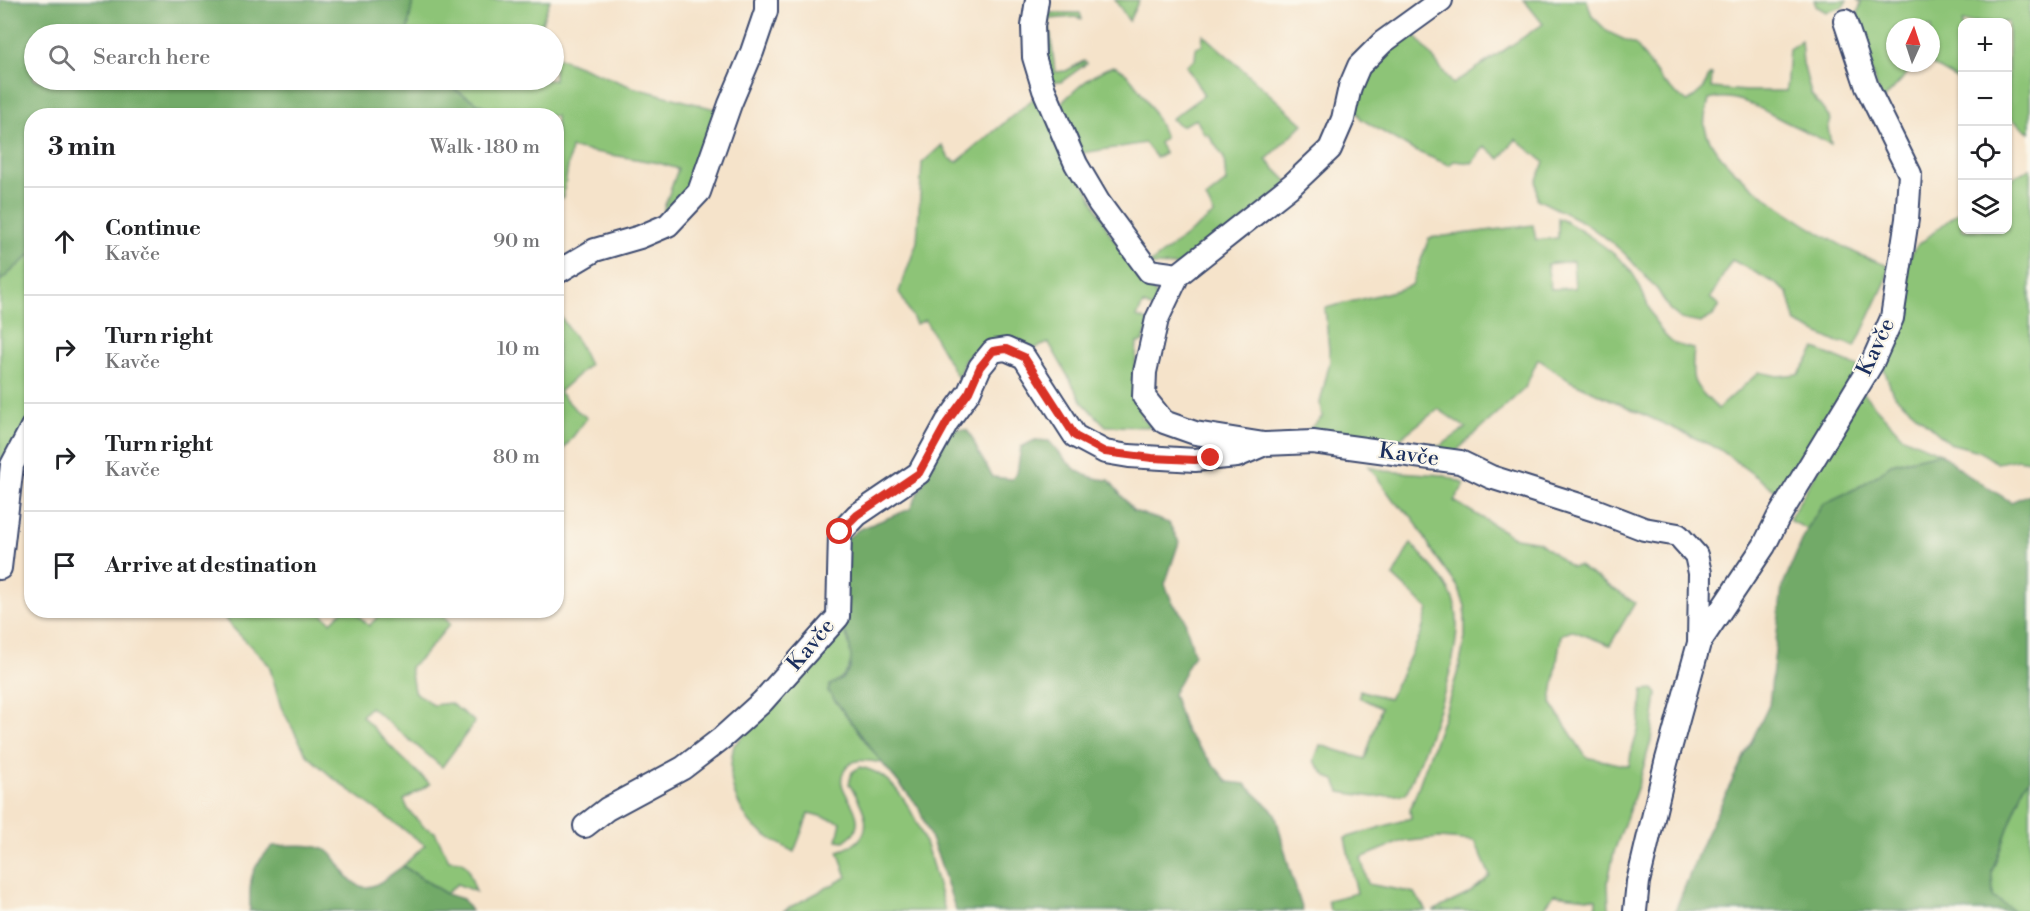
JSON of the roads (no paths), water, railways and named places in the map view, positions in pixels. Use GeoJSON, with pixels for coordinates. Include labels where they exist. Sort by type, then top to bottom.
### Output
{"type":"FeatureCollection","features":[{"type":"Feature","properties":{"kind":"street"},"geometry":{"type":"LineString","coordinates":[[564,268],[595,250],[640,237],[668,225],[699,192],[730,104],[752,52],[766,11],[766,0]]}},
{"type":"Feature","properties":{"kind":"street"},"geometry":{"type":"LineString","coordinates":[[1037,0],[1033,26],[1034,57],[1044,90],[1076,164],[1099,203],[1149,271],[1178,275],[1293,184],[1330,149],[1343,119],[1350,87],[1359,66],[1383,42],[1441,0]]}},
{"type":"Feature","properties":{"kind":"street","name":"Kavče"},"geometry":{"type":"LineString","coordinates":[[1699,643],[1764,546],[1778,518],[1872,363],[1892,318],[1907,219],[1910,174],[1867,87],[1845,21]]}},
{"type":"Feature","properties":{"kind":"street","name":"Kavče"},"geometry":{"type":"LineString","coordinates":[[1178,275],[1157,319],[1145,372],[1144,398],[1164,422],[1195,433],[1265,444],[1313,442],[1460,462],[1491,477],[1595,510],[1644,530],[1678,535],[1696,555],[1700,573],[1699,643],[1663,774],[1638,882],[1635,911]]}},
{"type":"Feature","properties":{"kind":"street","name":"Kavče"},"geometry":{"type":"LineString","coordinates":[[585,826],[607,809],[684,768],[722,738],[762,702],[837,617],[840,532],[857,515],[919,473],[947,422],[969,392],[980,367],[993,351],[1006,349],[1024,357],[1075,436],[1105,452],[1129,456],[1195,460],[1237,456],[1265,444]]}},
{"type":"Feature","properties":{"kind":"street"},"geometry":{"type":"LineString","coordinates":[[0,568],[12,465],[24,442]]}}]}
